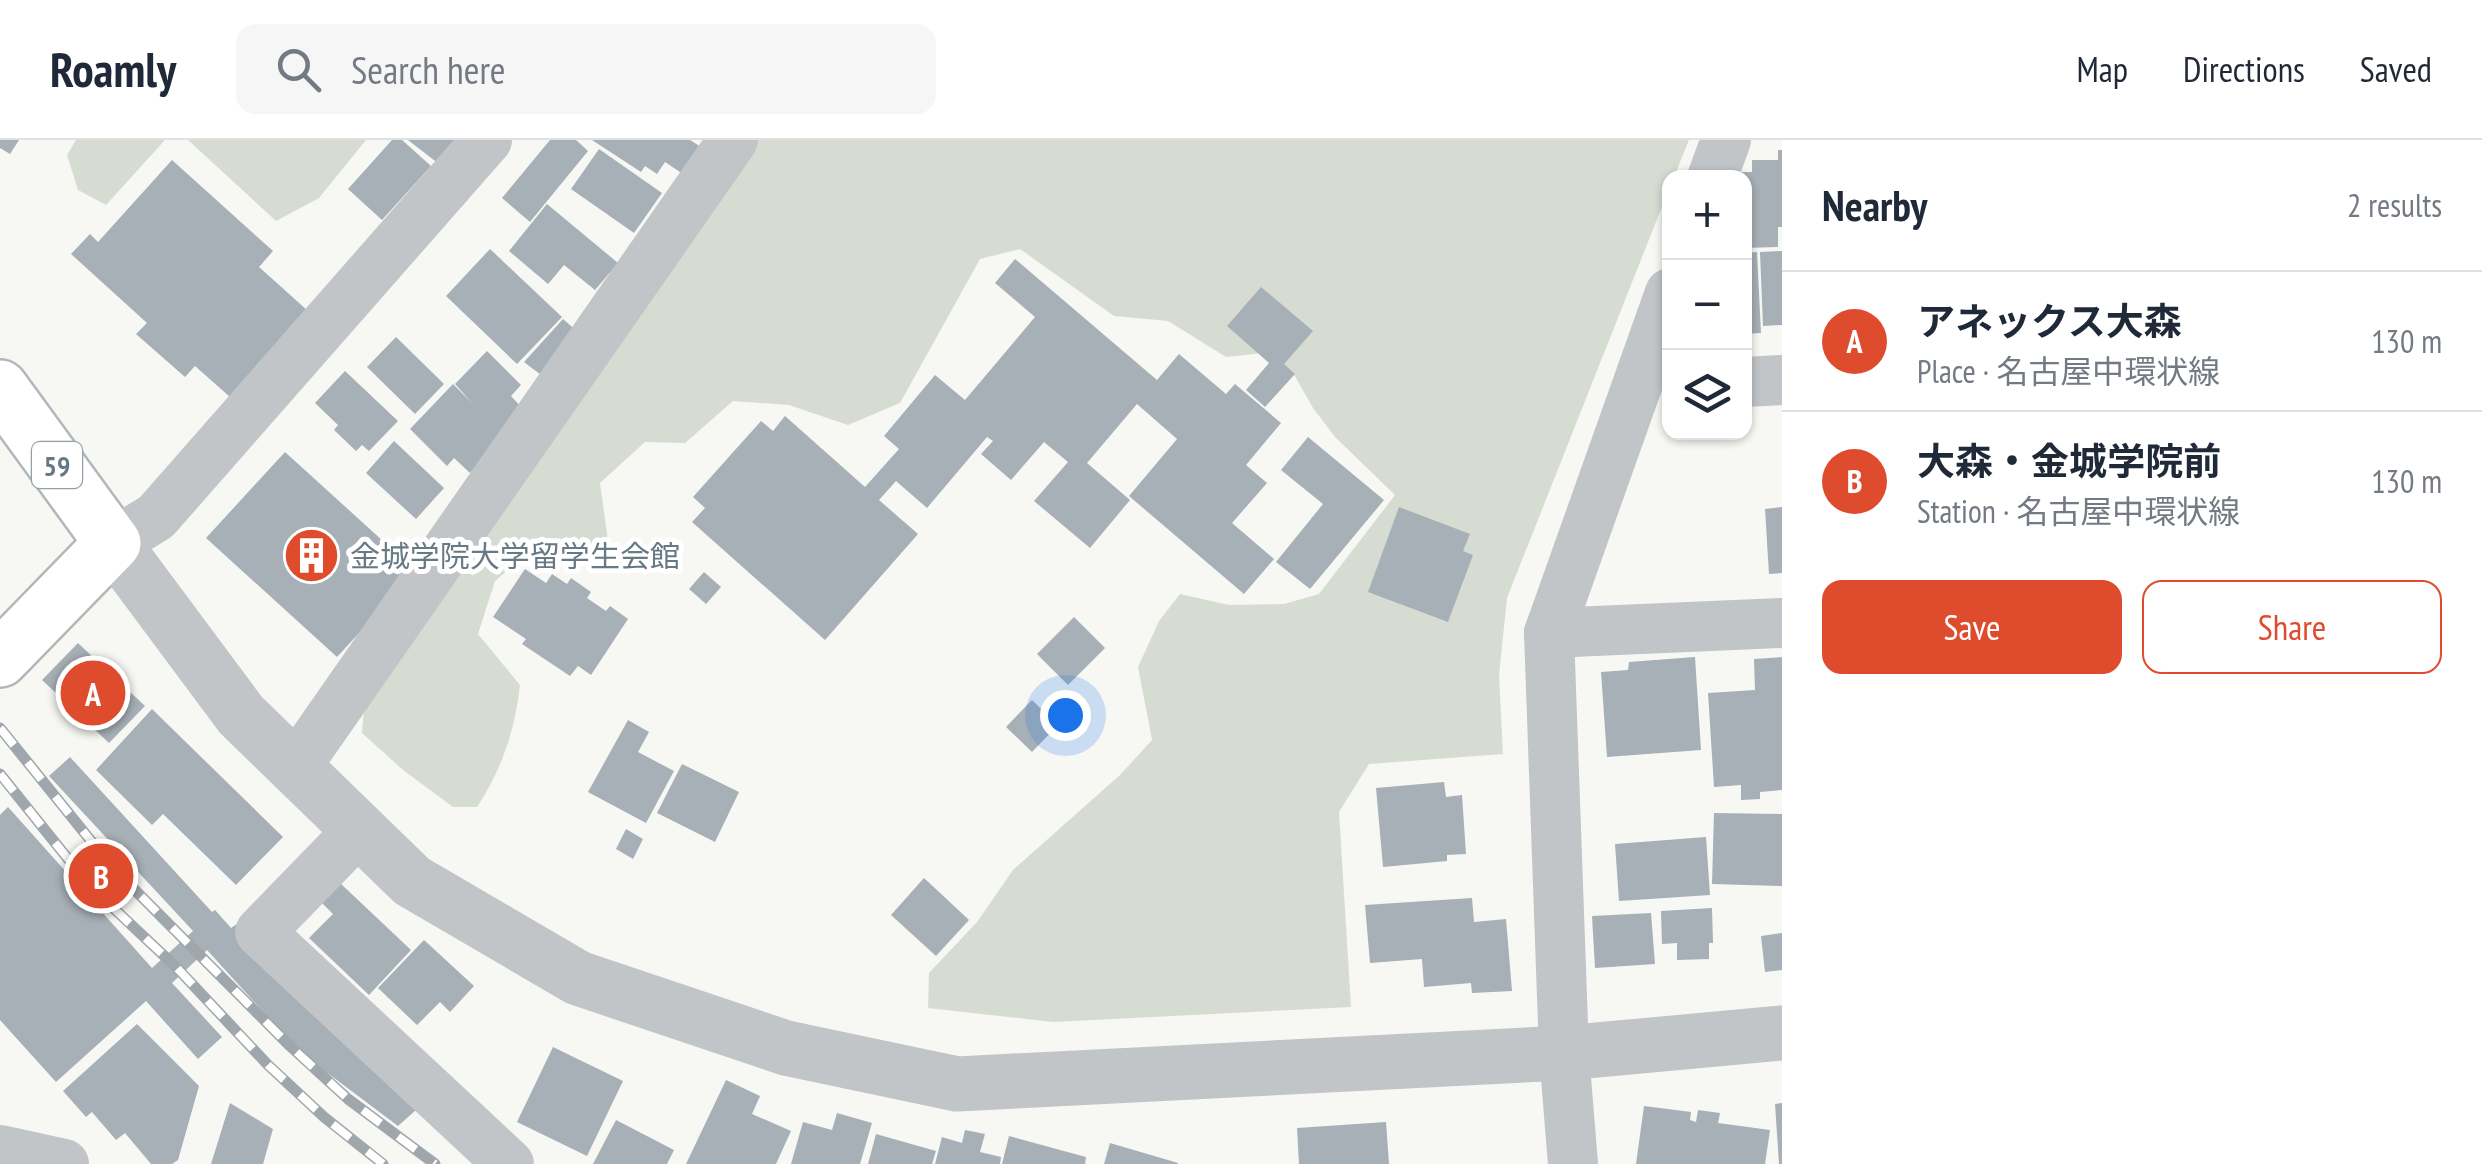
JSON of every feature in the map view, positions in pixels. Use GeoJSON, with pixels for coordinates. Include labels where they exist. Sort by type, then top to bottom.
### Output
{"type":"FeatureCollection","features":[{"type":"Feature","properties":{"kind":"main road","name":"59"},"geometry":{"type":"LineString","coordinates":[[0,388],[113,543]]}},
{"type":"Feature","properties":{"kind":"main road"},"geometry":{"type":"LineString","coordinates":[[0,659],[113,543]]}},
{"type":"Feature","properties":{"kind":"street"},"geometry":{"type":"LineString","coordinates":[[488,140],[156,517],[113,543],[241,715],[412,880],[578,978],[786,1048],[957,1084],[1564,1052],[1782,1033]]}},
{"type":"Feature","properties":{"kind":"street"},"geometry":{"type":"LineString","coordinates":[[295,768],[733,140]]}},
{"type":"Feature","properties":{"kind":"street"},"geometry":{"type":"LineString","coordinates":[[1715,170],[1726,140]]}},
{"type":"Feature","properties":{"kind":"street"},"geometry":{"type":"LineString","coordinates":[[1573,1164],[1564,1052],[1549,633],[1652,386],[1662,334]]}},
{"type":"Feature","properties":{"kind":"street"},"geometry":{"type":"LineString","coordinates":[[1752,382],[1782,380]]}},
{"type":"Feature","properties":{"kind":"street"},"geometry":{"type":"LineString","coordinates":[[1549,633],[1782,623]]}},
{"type":"Feature","properties":{"kind":"street"},"geometry":{"type":"LineString","coordinates":[[359,830],[260,932],[509,1164]]}},
{"type":"Feature","properties":{"kind":"street"},"geometry":{"type":"LineString","coordinates":[[0,1150],[64,1164]]}},
{"type":"Feature","properties":{"kind":"shaded area"},"geometry":{"type":"Polygon","coordinates":[[[76,140],[165,140],[106,205],[78,190],[67,155],[76,140]]]}},
{"type":"Feature","properties":{"kind":"shaded area"},"geometry":{"type":"Polygon","coordinates":[[[188,140],[366,140],[319,198],[276,221],[188,140]]]}},
{"type":"Feature","properties":{"kind":"shaded area"},"geometry":{"type":"Polygon","coordinates":[[[755,140],[1689,140],[1677,170],[1662,170],[1662,207],[1507,598],[1499,675],[1503,754],[1369,764],[1339,812],[1351,1007],[1053,1022],[928,1008],[929,973],[977,922],[1013,870],[1120,775],[1152,740],[1138,667],[1159,621],[1180,594],[1229,605],[1284,604],[1319,594],[1395,495],[1335,437],[1292,371],[1264,353],[1226,357],[1168,321],[1114,316],[1020,249],[980,259],[900,403],[848,425],[789,405],[733,401],[685,443],[645,442],[600,483],[608,541],[519,560],[495,581],[478,634],[520,685],[506,749],[477,807],[453,807],[362,733],[365,699],[755,140]]]}},
{"type":"Feature","properties":{"kind":"building"},"geometry":{"type":"Polygon","coordinates":[[[0,140],[19,140],[10,154],[0,148],[0,140]]]}},
{"type":"Feature","properties":{"kind":"building"},"geometry":{"type":"Polygon","coordinates":[[[392,140],[402,140],[431,166],[382,220],[348,189],[392,140]]]}},
{"type":"Feature","properties":{"kind":"building"},"geometry":{"type":"Polygon","coordinates":[[[408,140],[458,140],[439,164],[408,140]]]}},
{"type":"Feature","properties":{"kind":"building"},"geometry":{"type":"Polygon","coordinates":[[[550,140],[576,140],[588,151],[530,222],[502,198],[550,140]]]}},
{"type":"Feature","properties":{"kind":"building"},"geometry":{"type":"Polygon","coordinates":[[[592,140],[690,140],[701,147],[683,174],[665,162],[657,174],[645,166],[641,172],[592,140]]]}},
{"type":"Feature","properties":{"kind":"building"},"geometry":{"type":"Polygon","coordinates":[[[599,149],[662,193],[634,233],[571,189],[599,149]]]}},
{"type":"Feature","properties":{"kind":"building"},"geometry":{"type":"Polygon","coordinates":[[[1778,150],[1782,150],[1782,227],[1778,227],[1778,247],[1752,248],[1752,160],[1778,160],[1778,150]]]}},
{"type":"Feature","properties":{"kind":"building"},"geometry":{"type":"Polygon","coordinates":[[[172,160],[273,251],[259,267],[308,311],[230,397],[195,366],[185,377],[136,334],[147,323],[71,254],[90,234],[98,242],[172,160]]]}},
{"type":"Feature","properties":{"kind":"building"},"geometry":{"type":"Polygon","coordinates":[[[547,204],[618,263],[595,290],[564,265],[548,284],[509,251],[547,204]]]}},
{"type":"Feature","properties":{"kind":"building"},"geometry":{"type":"Polygon","coordinates":[[[490,249],[562,317],[517,364],[446,296],[490,249]]]}},
{"type":"Feature","properties":{"kind":"building"},"geometry":{"type":"Polygon","coordinates":[[[1782,251],[1782,325],[1763,326],[1760,252],[1782,251]]]}},
{"type":"Feature","properties":{"kind":"building"},"geometry":{"type":"Polygon","coordinates":[[[1752,252],[1757,252],[1761,333],[1752,334],[1752,260],[1752,252]]]}},
{"type":"Feature","properties":{"kind":"building"},"geometry":{"type":"Polygon","coordinates":[[[1015,259],[1157,380],[1179,354],[1226,394],[1235,384],[1281,423],[1246,465],[1267,483],[1232,523],[1274,559],[1244,594],[1129,496],[1177,439],[1137,404],[1087,463],[1130,500],[1090,548],[1034,501],[1068,462],[1044,442],[1011,480],[981,454],[993,441],[987,437],[927,508],[896,481],[879,500],[918,534],[825,640],[692,522],[705,508],[693,497],[761,421],[773,431],[785,416],[865,487],[899,449],[884,436],[935,375],[965,400],[1035,317],[995,283],[1015,259]]]}},
{"type":"Feature","properties":{"kind":"building"},"geometry":{"type":"Polygon","coordinates":[[[1261,287],[1313,331],[1284,364],[1295,374],[1265,407],[1246,390],[1269,363],[1227,326],[1261,287]]]}},
{"type":"Feature","properties":{"kind":"building"},"geometry":{"type":"Polygon","coordinates":[[[563,319],[580,334],[549,381],[524,362],[563,319]]]}},
{"type":"Feature","properties":{"kind":"building"},"geometry":{"type":"Polygon","coordinates":[[[396,337],[444,384],[415,414],[367,367],[396,337]]]}},
{"type":"Feature","properties":{"kind":"building"},"geometry":{"type":"Polygon","coordinates":[[[487,351],[521,385],[511,396],[525,411],[470,473],[454,458],[447,466],[410,429],[453,384],[472,403],[455,384],[487,351]]]}},
{"type":"Feature","properties":{"kind":"building"},"geometry":{"type":"Polygon","coordinates":[[[345,371],[398,421],[369,451],[362,445],[356,451],[334,430],[338,425],[315,403],[345,371]]]}},
{"type":"Feature","properties":{"kind":"building"},"geometry":{"type":"Polygon","coordinates":[[[1308,437],[1384,500],[1310,589],[1276,562],[1323,504],[1281,470],[1308,437]]]}},
{"type":"Feature","properties":{"kind":"building"},"geometry":{"type":"Polygon","coordinates":[[[394,441],[444,488],[416,519],[366,473],[394,441]]]}},
{"type":"Feature","properties":{"kind":"building","name":"金城学院大学留学生会館"},"geometry":{"type":"Polygon","coordinates":[[[285,452],[416,571],[337,657],[206,538],[285,452]]]}},
{"type":"Feature","properties":{"kind":"building"},"geometry":{"type":"Polygon","coordinates":[[[1399,507],[1470,534],[1463,551],[1473,555],[1448,622],[1368,592],[1399,507]]]}},
{"type":"Feature","properties":{"kind":"building"},"geometry":{"type":"Polygon","coordinates":[[[1782,507],[1782,573],[1769,574],[1765,509],[1782,507]]]}},
{"type":"Feature","properties":{"kind":"building"},"geometry":{"type":"Polygon","coordinates":[[[525,569],[546,583],[552,574],[567,584],[571,578],[591,592],[587,598],[606,611],[610,606],[628,619],[591,675],[578,666],[570,676],[522,644],[526,639],[493,617],[525,569]]]}},
{"type":"Feature","properties":{"kind":"building"},"geometry":{"type":"Polygon","coordinates":[[[704,572],[721,587],[706,604],[689,589],[704,572]]]}},
{"type":"Feature","properties":{"kind":"building"},"geometry":{"type":"Polygon","coordinates":[[[1074,617],[1105,648],[1068,685],[1037,654],[1074,617]]]}},
{"type":"Feature","properties":{"kind":"building"},"geometry":{"type":"Polygon","coordinates":[[[78,643],[145,706],[109,743],[42,680],[78,643]]]}},
{"type":"Feature","properties":{"kind":"building"},"geometry":{"type":"Polygon","coordinates":[[[1695,657],[1701,750],[1607,757],[1601,672],[1628,670],[1629,662],[1695,657]]]}},
{"type":"Feature","properties":{"kind":"building"},"geometry":{"type":"Polygon","coordinates":[[[1782,657],[1782,790],[1760,792],[1760,799],[1741,800],[1741,785],[1714,787],[1708,693],[1755,690],[1754,659],[1782,657]]]}},
{"type":"Feature","properties":{"kind":"building"},"geometry":{"type":"Polygon","coordinates":[[[1032,700],[1058,725],[1032,752],[1006,727],[1032,700]]]}},
{"type":"Feature","properties":{"kind":"building"},"geometry":{"type":"Polygon","coordinates":[[[152,709],[283,837],[236,885],[163,814],[152,825],[96,770],[152,709]]]}},
{"type":"Feature","properties":{"kind":"building"},"geometry":{"type":"Polygon","coordinates":[[[628,720],[649,732],[638,752],[674,771],[646,823],[588,792],[628,720]]]}},
{"type":"Feature","properties":{"kind":"building"},"geometry":{"type":"Polygon","coordinates":[[[70,757],[212,912],[215,910],[231,928],[241,921],[426,1101],[398,1126],[301,1053],[207,950],[172,983],[222,1037],[198,1059],[146,1001],[56,1082],[0,1020],[0,815],[8,807],[152,968],[193,931],[49,776],[70,757]]]}},
{"type":"Feature","properties":{"kind":"building"},"geometry":{"type":"Polygon","coordinates":[[[682,764],[739,792],[715,842],[657,813],[682,764]]]}},
{"type":"Feature","properties":{"kind":"building"},"geometry":{"type":"Polygon","coordinates":[[[1444,782],[1446,797],[1462,795],[1466,854],[1447,855],[1447,861],[1383,867],[1376,788],[1444,782]]]}},
{"type":"Feature","properties":{"kind":"building"},"geometry":{"type":"Polygon","coordinates":[[[1714,813],[1782,814],[1782,886],[1712,884],[1714,813]]]}},
{"type":"Feature","properties":{"kind":"building"},"geometry":{"type":"Polygon","coordinates":[[[626,829],[643,839],[633,859],[616,849],[626,829]]]}},
{"type":"Feature","properties":{"kind":"building"},"geometry":{"type":"Polygon","coordinates":[[[1706,837],[1710,895],[1619,901],[1615,844],[1706,837]]]}},
{"type":"Feature","properties":{"kind":"building"},"geometry":{"type":"Polygon","coordinates":[[[924,878],[969,920],[936,956],[891,915],[924,878]]]}},
{"type":"Feature","properties":{"kind":"building"},"geometry":{"type":"Polygon","coordinates":[[[340,883],[411,950],[369,995],[309,938],[333,914],[321,902],[340,883]]]}},
{"type":"Feature","properties":{"kind":"building"},"geometry":{"type":"Polygon","coordinates":[[[1472,898],[1474,922],[1506,919],[1512,991],[1472,993],[1471,983],[1424,987],[1422,959],[1370,963],[1365,905],[1472,898]]]}},
{"type":"Feature","properties":{"kind":"building"},"geometry":{"type":"Polygon","coordinates":[[[1712,908],[1713,943],[1709,943],[1709,959],[1677,960],[1677,943],[1662,944],[1661,911],[1712,908]]]}},
{"type":"Feature","properties":{"kind":"building"},"geometry":{"type":"Polygon","coordinates":[[[1651,913],[1655,964],[1595,968],[1592,916],[1651,913]]]}},
{"type":"Feature","properties":{"kind":"building"},"geometry":{"type":"Polygon","coordinates":[[[1782,933],[1782,970],[1765,972],[1761,936],[1782,933]]]}},
{"type":"Feature","properties":{"kind":"building"},"geometry":{"type":"Polygon","coordinates":[[[424,940],[474,986],[450,1012],[440,1002],[417,1025],[378,988],[424,940]]]}},
{"type":"Feature","properties":{"kind":"building"},"geometry":{"type":"Polygon","coordinates":[[[137,1024],[199,1086],[178,1160],[172,1164],[151,1164],[125,1133],[116,1140],[92,1112],[86,1117],[63,1091],[137,1024]]]}},
{"type":"Feature","properties":{"kind":"building"},"geometry":{"type":"Polygon","coordinates":[[[553,1047],[623,1081],[587,1156],[517,1122],[553,1047]]]}},
{"type":"Feature","properties":{"kind":"building"},"geometry":{"type":"Polygon","coordinates":[[[726,1080],[760,1096],[752,1114],[791,1131],[776,1164],[686,1164],[726,1080]]]}},
{"type":"Feature","properties":{"kind":"building"},"geometry":{"type":"Polygon","coordinates":[[[230,1103],[273,1129],[263,1164],[211,1164],[230,1103]]]}},
{"type":"Feature","properties":{"kind":"building"},"geometry":{"type":"Polygon","coordinates":[[[1782,1103],[1782,1164],[1779,1164],[1775,1104],[1782,1103]]]}},
{"type":"Feature","properties":{"kind":"building"},"geometry":{"type":"Polygon","coordinates":[[[1644,1106],[1691,1112],[1690,1120],[1696,1122],[1698,1110],[1720,1113],[1718,1123],[1770,1130],[1765,1164],[1636,1164],[1644,1106]]]}},
{"type":"Feature","properties":{"kind":"building"},"geometry":{"type":"Polygon","coordinates":[[[837,1113],[872,1123],[860,1164],[791,1164],[803,1122],[832,1130],[837,1113]]]}},
{"type":"Feature","properties":{"kind":"building"},"geometry":{"type":"Polygon","coordinates":[[[616,1120],[674,1150],[667,1164],[593,1164],[616,1120]]]}},
{"type":"Feature","properties":{"kind":"building"},"geometry":{"type":"Polygon","coordinates":[[[1386,1122],[1389,1164],[1299,1164],[1297,1128],[1386,1122]]]}},
{"type":"Feature","properties":{"kind":"building"},"geometry":{"type":"Polygon","coordinates":[[[965,1130],[985,1134],[980,1152],[1001,1157],[1000,1164],[935,1164],[942,1137],[962,1143],[965,1130]]]}},
{"type":"Feature","properties":{"kind":"building"},"geometry":{"type":"Polygon","coordinates":[[[876,1134],[936,1151],[932,1164],[868,1164],[876,1134]]]}},
{"type":"Feature","properties":{"kind":"building"},"geometry":{"type":"Polygon","coordinates":[[[1009,1136],[1086,1157],[1085,1164],[1002,1164],[1009,1136]]]}},
{"type":"Feature","properties":{"kind":"building"},"geometry":{"type":"Polygon","coordinates":[[[1110,1143],[1178,1163],[1178,1164],[1104,1164],[1110,1143]]]}},
{"type":"Feature","properties":{"kind":"railway"},"geometry":{"type":"LineString","coordinates":[[0,728],[112,867],[290,1046],[348,1099],[435,1164]]}},
{"type":"Feature","properties":{"kind":"railway"},"geometry":{"type":"LineString","coordinates":[[0,774],[89,885],[177,968],[268,1065],[383,1164]]}},
{"type":"Feature","properties":{"kind":"place","name":"金城学院大学留学生会館"},"geometry":{"type":"Point","coordinates":[311,555]}},
{"type":"Feature","properties":{"kind":"place","name":"アネックス大森"},"geometry":{"type":"Point","coordinates":[93,693]}},
{"type":"Feature","properties":{"kind":"place","name":"大森・金城学院前"},"geometry":{"type":"Point","coordinates":[101,876]}}]}
